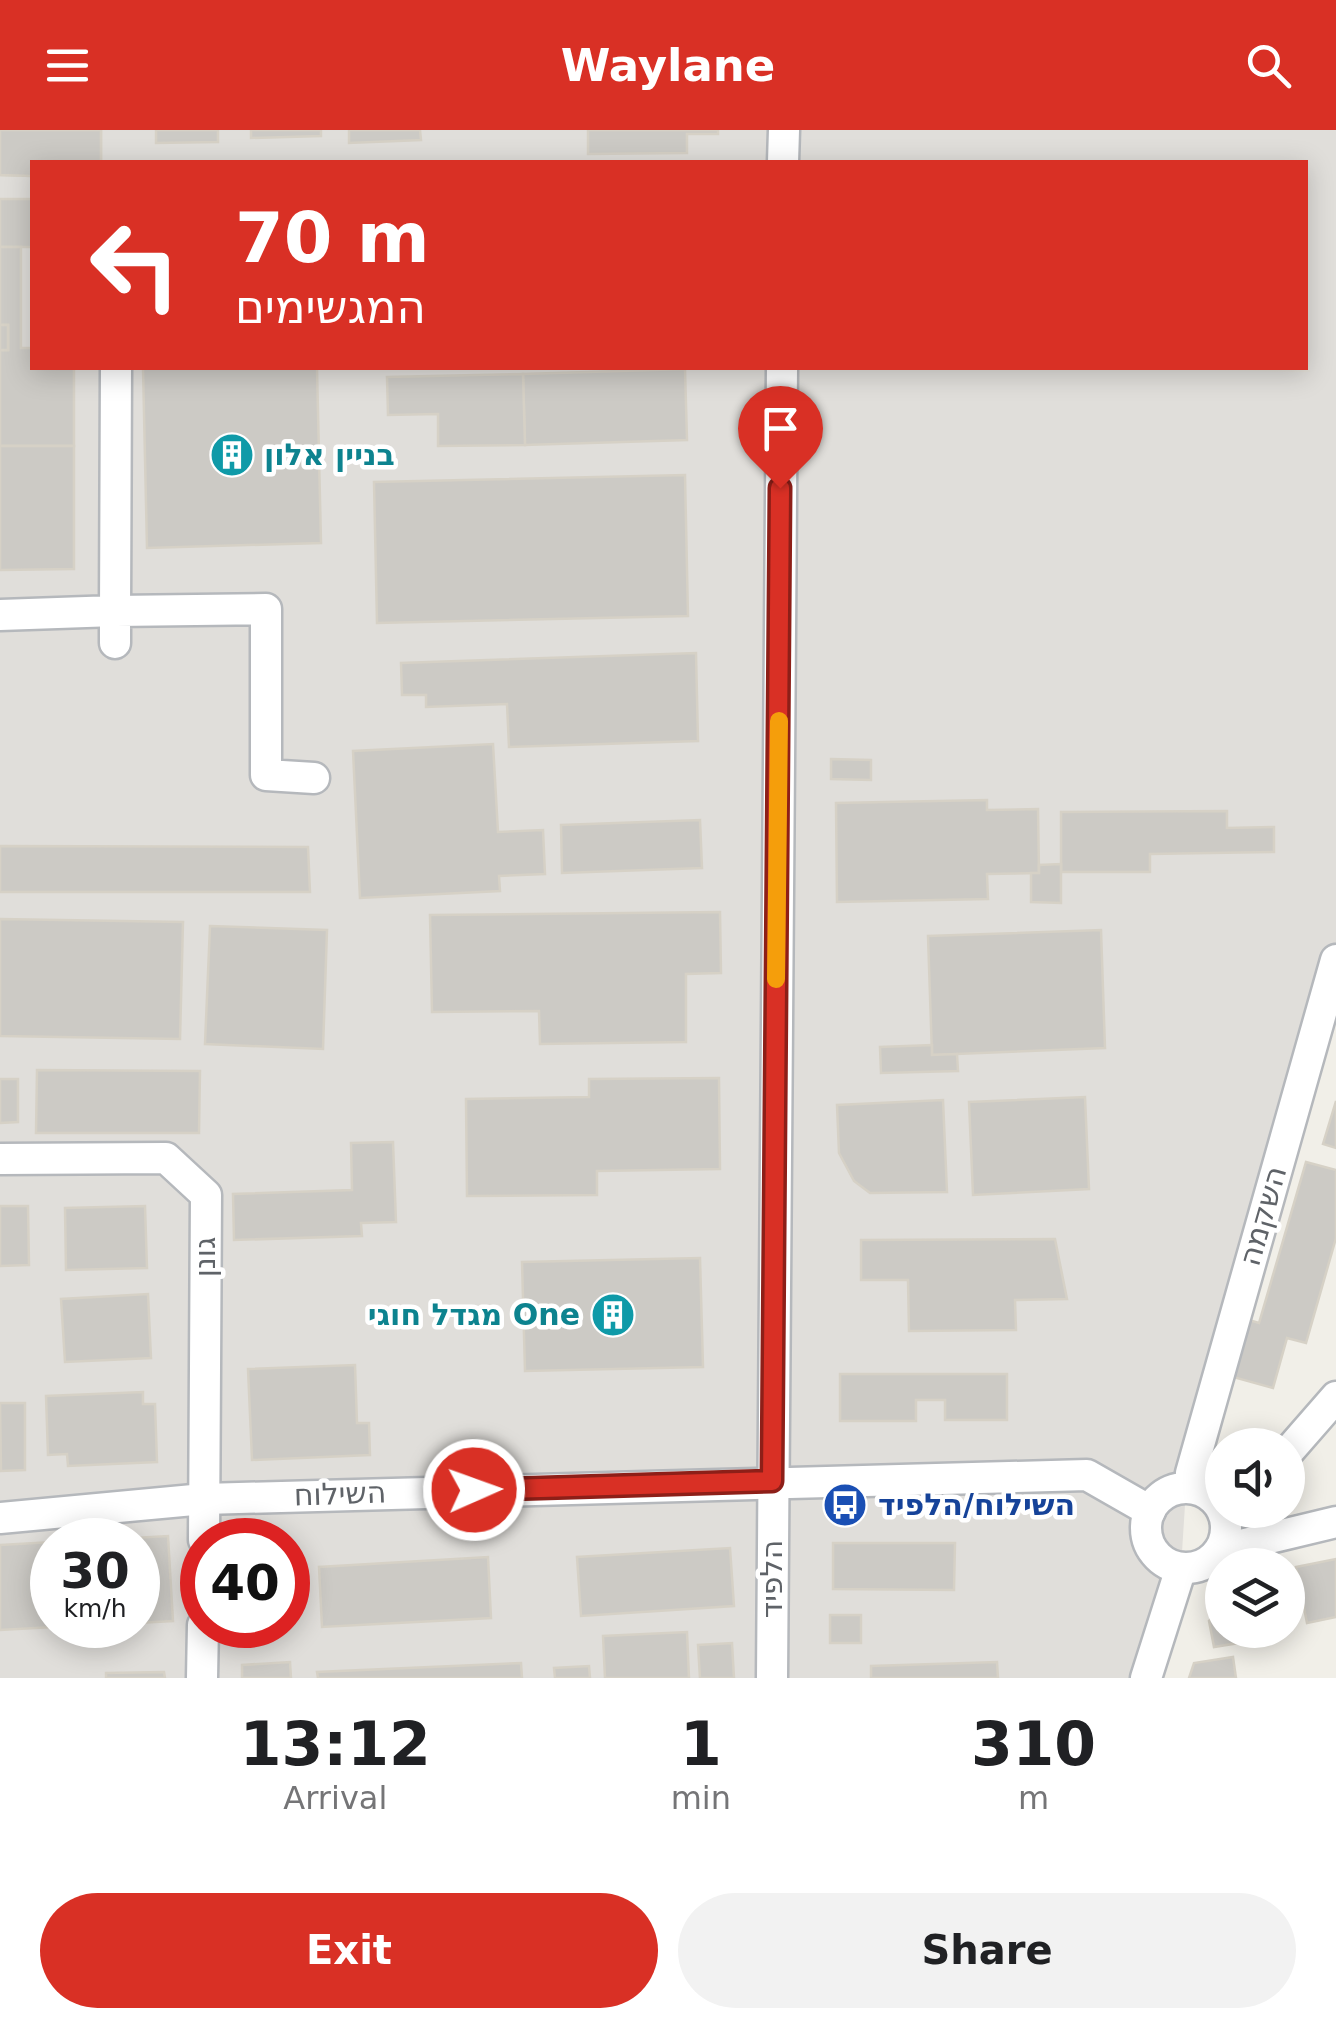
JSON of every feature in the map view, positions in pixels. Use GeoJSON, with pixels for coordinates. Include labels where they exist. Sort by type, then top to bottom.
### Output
{"type":"FeatureCollection","features":[{"type":"Feature","properties":{"kind":"street"},"geometry":{"type":"LineString","coordinates":[[783,160],[784,130]]}},
{"type":"Feature","properties":{"kind":"street"},"geometry":{"type":"LineString","coordinates":[[115,644],[116,370]]}},
{"type":"Feature","properties":{"kind":"street","name":"הלפיד"},"geometry":{"type":"LineString","coordinates":[[772,1678],[782,370]]}},
{"type":"Feature","properties":{"kind":"street"},"geometry":{"type":"LineString","coordinates":[[0,615],[266,609],[266,774],[314,778]]}},
{"type":"Feature","properties":{"kind":"street","name":"השקמה"},"geometry":{"type":"LineString","coordinates":[[1191,1473],[1336,960]]}},
{"type":"Feature","properties":{"kind":"street","name":"גונן"},"geometry":{"type":"LineString","coordinates":[[0,1159],[166,1158],[206,1195],[204,1518]]}},
{"type":"Feature","properties":{"kind":"street"},"geometry":{"type":"LineString","coordinates":[[1305,1433],[1336,1397]]}},
{"type":"Feature","properties":{"kind":"street","name":"השילוח"},"geometry":{"type":"LineString","coordinates":[[0,1518],[204,1498],[1087,1475],[1150,1511]]}},
{"type":"Feature","properties":{"kind":"street"},"geometry":{"type":"LineString","coordinates":[[1205,1495],[1198,1490],[1165,1494],[1150,1511],[1146,1523],[1150,1548],[1158,1558],[1181,1568],[1203,1564],[1227,1528]]}},
{"type":"Feature","properties":{"kind":"street"},"geometry":{"type":"LineString","coordinates":[[1305,1524],[1336,1522]]}},
{"type":"Feature","properties":{"kind":"street"},"geometry":{"type":"LineString","coordinates":[[1146,1678],[1181,1568]]}},
{"type":"Feature","properties":{"kind":"street"},"geometry":{"type":"LineString","coordinates":[[202,1678],[203,1648]]}},
{"type":"Feature","properties":{"kind":"shaded area"},"geometry":{"type":"Polygon","coordinates":[[[0,130],[1336,130],[1336,960],[1186,1489],[1181,1568],[1140,1678],[0,1678],[0,130]]]}},
{"type":"Feature","properties":{"kind":"shaded area"},"geometry":{"type":"Polygon","coordinates":[[[1308,312],[1310,372],[1212,370],[1308,370],[1308,312]]]}},
{"type":"Feature","properties":{"kind":"building"},"geometry":{"type":"Polygon","coordinates":[[[0,130],[101,130],[101,160],[30,160],[30,176],[0,175],[0,130]]]}},
{"type":"Feature","properties":{"kind":"building"},"geometry":{"type":"Polygon","coordinates":[[[0,130],[101,130],[101,160],[30,160],[30,176],[0,175],[0,130]]]}},
{"type":"Feature","properties":{"kind":"building"},"geometry":{"type":"Polygon","coordinates":[[[156,130],[218,130],[218,142],[156,143],[156,130]]]}},
{"type":"Feature","properties":{"kind":"building"},"geometry":{"type":"Polygon","coordinates":[[[251,130],[321,130],[321,136],[251,138],[251,130]]]}},
{"type":"Feature","properties":{"kind":"building"},"geometry":{"type":"Polygon","coordinates":[[[349,130],[420,130],[421,140],[349,143],[349,130]]]}},
{"type":"Feature","properties":{"kind":"building"},"geometry":{"type":"Polygon","coordinates":[[[588,130],[718,130],[718,134],[687,134],[687,153],[588,154],[588,130]]]}},
{"type":"Feature","properties":{"kind":"building"},"geometry":{"type":"Polygon","coordinates":[[[0,199],[30,199],[30,247],[0,247],[0,199]]]}},
{"type":"Feature","properties":{"kind":"building"},"geometry":{"type":"Polygon","coordinates":[[[0,247],[21,247],[21,348],[30,348],[30,370],[74,370],[74,446],[0,446],[0,350],[8,350],[8,325],[0,325],[0,247]]]}},
{"type":"Feature","properties":{"kind":"building"},"geometry":{"type":"Polygon","coordinates":[[[0,325],[8,325],[8,350],[0,350],[0,325]]]}},
{"type":"Feature","properties":{"kind":"building","name":"בניין אלון"},"geometry":{"type":"Polygon","coordinates":[[[143,370],[317,370],[321,543],[147,548],[143,370]]]}},
{"type":"Feature","properties":{"kind":"building"},"geometry":{"type":"Polygon","coordinates":[[[685,370],[687,440],[525,445],[523,374],[685,370]]]}},
{"type":"Feature","properties":{"kind":"building"},"geometry":{"type":"Polygon","coordinates":[[[523,374],[525,445],[438,446],[438,414],[388,415],[387,377],[523,374]]]}},
{"type":"Feature","properties":{"kind":"building"},"geometry":{"type":"Polygon","coordinates":[[[0,446],[74,446],[74,569],[0,570],[0,446]]]}},
{"type":"Feature","properties":{"kind":"building"},"geometry":{"type":"Polygon","coordinates":[[[685,475],[688,616],[377,623],[374,482],[685,475]]]}},
{"type":"Feature","properties":{"kind":"building"},"geometry":{"type":"Polygon","coordinates":[[[696,653],[698,741],[509,747],[507,704],[426,707],[426,695],[402,695],[401,663],[696,653]]]}},
{"type":"Feature","properties":{"kind":"building"},"geometry":{"type":"Polygon","coordinates":[[[493,744],[498,832],[543,830],[545,874],[499,876],[500,891],[360,898],[353,751],[493,744]]]}},
{"type":"Feature","properties":{"kind":"building"},"geometry":{"type":"Polygon","coordinates":[[[831,759],[871,760],[871,780],[831,779],[831,759]]]}},
{"type":"Feature","properties":{"kind":"building"},"geometry":{"type":"Polygon","coordinates":[[[987,800],[987,810],[1038,809],[1039,873],[987,874],[988,899],[837,902],[836,803],[987,800]]]}},
{"type":"Feature","properties":{"kind":"building"},"geometry":{"type":"Polygon","coordinates":[[[1227,811],[1227,828],[1274,827],[1274,852],[1150,854],[1150,872],[1061,872],[1061,812],[1227,811]]]}},
{"type":"Feature","properties":{"kind":"building"},"geometry":{"type":"Polygon","coordinates":[[[700,820],[702,868],[562,873],[561,825],[700,820]]]}},
{"type":"Feature","properties":{"kind":"building"},"geometry":{"type":"Polygon","coordinates":[[[0,846],[308,847],[310,892],[0,892],[0,846]]]}},
{"type":"Feature","properties":{"kind":"building"},"geometry":{"type":"Polygon","coordinates":[[[1061,864],[1061,903],[1031,902],[1031,873],[1039,873],[1039,865],[1061,864]]]}},
{"type":"Feature","properties":{"kind":"building"},"geometry":{"type":"Polygon","coordinates":[[[720,912],[721,973],[686,974],[686,1042],[540,1044],[539,1011],[432,1012],[430,915],[720,912]]]}},
{"type":"Feature","properties":{"kind":"building"},"geometry":{"type":"Polygon","coordinates":[[[0,919],[183,922],[180,1039],[0,1036],[0,919]]]}},
{"type":"Feature","properties":{"kind":"building"},"geometry":{"type":"Polygon","coordinates":[[[210,926],[327,930],[323,1049],[205,1044],[210,926]]]}},
{"type":"Feature","properties":{"kind":"building"},"geometry":{"type":"Polygon","coordinates":[[[1101,930],[1105,1048],[932,1055],[928,936],[1101,930]]]}},
{"type":"Feature","properties":{"kind":"building"},"geometry":{"type":"Polygon","coordinates":[[[932,1045],[932,1055],[957,1054],[958,1071],[881,1073],[880,1047],[932,1045]]]}},
{"type":"Feature","properties":{"kind":"building"},"geometry":{"type":"Polygon","coordinates":[[[37,1070],[200,1071],[199,1133],[36,1133],[37,1070]]]}},
{"type":"Feature","properties":{"kind":"building"},"geometry":{"type":"Polygon","coordinates":[[[719,1078],[720,1169],[597,1171],[597,1195],[467,1196],[466,1099],[589,1097],[589,1079],[719,1078]]]}},
{"type":"Feature","properties":{"kind":"building"},"geometry":{"type":"Polygon","coordinates":[[[0,1079],[18,1079],[18,1122],[0,1123],[0,1079]]]}},
{"type":"Feature","properties":{"kind":"building"},"geometry":{"type":"Polygon","coordinates":[[[1085,1097],[1089,1189],[973,1195],[969,1102],[1085,1097]]]}},
{"type":"Feature","properties":{"kind":"building"},"geometry":{"type":"Polygon","coordinates":[[[943,1100],[947,1192],[870,1193],[854,1181],[839,1153],[837,1105],[943,1100]]]}},
{"type":"Feature","properties":{"kind":"building"},"geometry":{"type":"Polygon","coordinates":[[[1336,1101],[1336,1148],[1323,1144],[1336,1101]]]}},
{"type":"Feature","properties":{"kind":"building"},"geometry":{"type":"Polygon","coordinates":[[[393,1142],[396,1222],[361,1223],[362,1236],[234,1240],[233,1194],[352,1190],[351,1143],[393,1142]]]}},
{"type":"Feature","properties":{"kind":"building"},"geometry":{"type":"Polygon","coordinates":[[[1306,1162],[1336,1170],[1336,1238],[1306,1343],[1287,1338],[1273,1388],[1233,1377],[1249,1320],[1259,1323],[1306,1162]]]}},
{"type":"Feature","properties":{"kind":"building"},"geometry":{"type":"Polygon","coordinates":[[[0,1206],[28,1206],[29,1265],[0,1266],[0,1206]]]}},
{"type":"Feature","properties":{"kind":"building"},"geometry":{"type":"Polygon","coordinates":[[[145,1206],[147,1268],[66,1270],[65,1208],[145,1206]]]}},
{"type":"Feature","properties":{"kind":"building"},"geometry":{"type":"Polygon","coordinates":[[[1055,1239],[1067,1299],[1015,1300],[1016,1330],[909,1331],[908,1280],[861,1280],[861,1240],[1055,1239]]]}},
{"type":"Feature","properties":{"kind":"building","name":"מגדל חוגי One"},"geometry":{"type":"Polygon","coordinates":[[[700,1258],[703,1367],[525,1371],[522,1262],[700,1258]]]}},
{"type":"Feature","properties":{"kind":"building"},"geometry":{"type":"Polygon","coordinates":[[[148,1294],[151,1358],[65,1362],[61,1299],[148,1294]]]}},
{"type":"Feature","properties":{"kind":"building"},"geometry":{"type":"Polygon","coordinates":[[[355,1365],[357,1423],[369,1423],[370,1455],[252,1460],[248,1369],[355,1365]]]}},
{"type":"Feature","properties":{"kind":"building"},"geometry":{"type":"Polygon","coordinates":[[[840,1374],[1007,1374],[1007,1420],[945,1420],[945,1400],[916,1400],[916,1421],[840,1421],[840,1374]]]}},
{"type":"Feature","properties":{"kind":"building"},"geometry":{"type":"Polygon","coordinates":[[[143,1392],[143,1404],[155,1404],[157,1462],[68,1466],[67,1454],[48,1455],[46,1396],[143,1392]]]}},
{"type":"Feature","properties":{"kind":"building"},"geometry":{"type":"Polygon","coordinates":[[[0,1403],[25,1403],[25,1470],[1,1471],[0,1403]]]}},
{"type":"Feature","properties":{"kind":"building"},"geometry":{"type":"Polygon","coordinates":[[[160,1536],[168,1536],[173,1621],[160,1622],[160,1536]]]}},
{"type":"Feature","properties":{"kind":"building"},"geometry":{"type":"Polygon","coordinates":[[[30,1543],[30,1628],[0,1630],[0,1545],[30,1543]]]}},
{"type":"Feature","properties":{"kind":"building"},"geometry":{"type":"Polygon","coordinates":[[[833,1543],[955,1543],[954,1590],[833,1589],[833,1543]]]}},
{"type":"Feature","properties":{"kind":"building"},"geometry":{"type":"Polygon","coordinates":[[[730,1548],[734,1606],[581,1616],[577,1557],[730,1548]]]}},
{"type":"Feature","properties":{"kind":"building"},"geometry":{"type":"Polygon","coordinates":[[[488,1557],[491,1618],[322,1627],[319,1567],[488,1557]]]}},
{"type":"Feature","properties":{"kind":"building"},"geometry":{"type":"Polygon","coordinates":[[[1336,1559],[1336,1617],[1307,1623],[1305,1565],[1336,1559]]]}},
{"type":"Feature","properties":{"kind":"building"},"geometry":{"type":"Polygon","coordinates":[[[830,1615],[861,1615],[861,1643],[830,1643],[830,1615]]]}},
{"type":"Feature","properties":{"kind":"building"},"geometry":{"type":"Polygon","coordinates":[[[687,1632],[689,1678],[605,1678],[603,1636],[687,1632]]]}},
{"type":"Feature","properties":{"kind":"building"},"geometry":{"type":"Polygon","coordinates":[[[732,1643],[734,1678],[700,1678],[698,1645],[732,1643]]]}},
{"type":"Feature","properties":{"kind":"building"},"geometry":{"type":"Polygon","coordinates":[[[1233,1657],[1236,1678],[1189,1678],[1194,1663],[1233,1657]]]}},
{"type":"Feature","properties":{"kind":"building"},"geometry":{"type":"Polygon","coordinates":[[[290,1662],[291,1678],[242,1678],[242,1665],[290,1662]]]}},
{"type":"Feature","properties":{"kind":"building"},"geometry":{"type":"Polygon","coordinates":[[[997,1662],[998,1678],[871,1678],[871,1666],[997,1662]]]}},
{"type":"Feature","properties":{"kind":"building"},"geometry":{"type":"Polygon","coordinates":[[[521,1663],[522,1678],[318,1678],[317,1672],[521,1663]]]}},
{"type":"Feature","properties":{"kind":"building"},"geometry":{"type":"Polygon","coordinates":[[[589,1666],[590,1678],[555,1678],[554,1668],[589,1666]]]}},
{"type":"Feature","properties":{"kind":"building"},"geometry":{"type":"Polygon","coordinates":[[[164,1672],[165,1678],[106,1678],[106,1673],[164,1672]]]}},
{"type":"Feature","properties":{"kind":"slow traffic"},"geometry":{"type":"LineString","coordinates":[[776,979],[779,721]]}},
{"type":"Feature","properties":{"kind":"place","name":"בניין אלון"},"geometry":{"type":"Point","coordinates":[232,455]}},
{"type":"Feature","properties":{"kind":"place","name":"מגדל חוגי One"},"geometry":{"type":"Point","coordinates":[613,1315]}},
{"type":"Feature","properties":{"kind":"place","name":"השילוח/הלפיד"},"geometry":{"type":"Point","coordinates":[845,1505]}},
{"type":"Feature","properties":{"kind":"route"},"geometry":{"type":"LineString","coordinates":[[474,1490],[772,1481],[780,488]]}}]}
